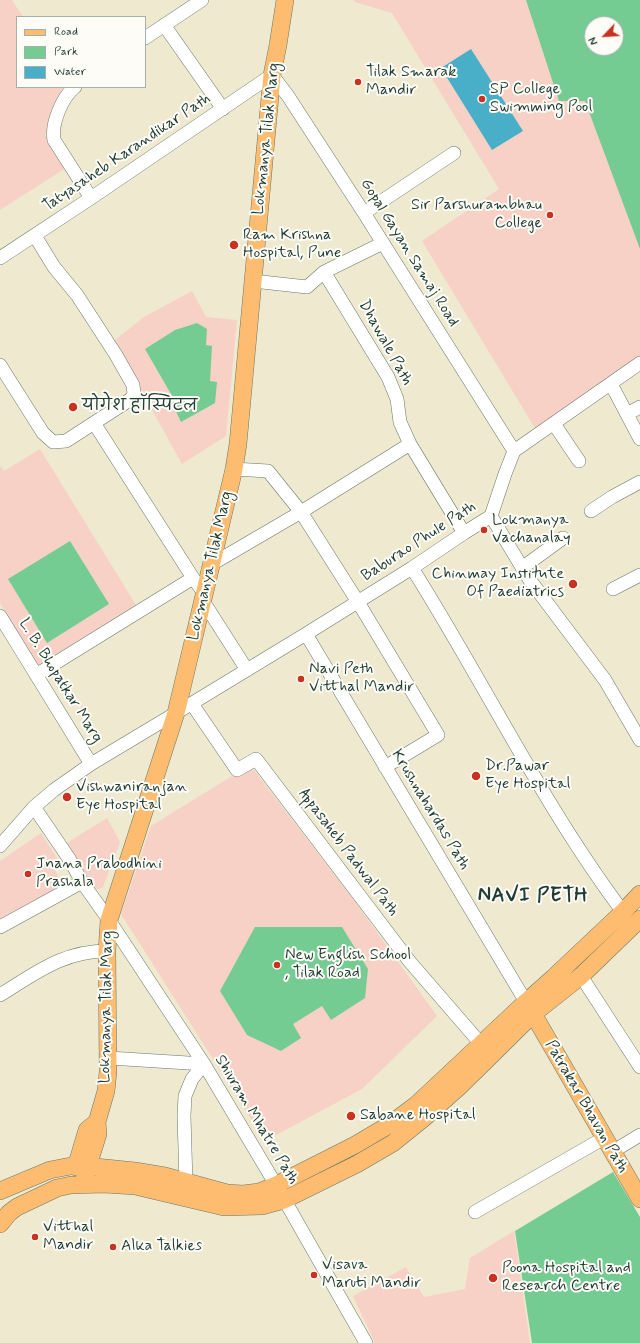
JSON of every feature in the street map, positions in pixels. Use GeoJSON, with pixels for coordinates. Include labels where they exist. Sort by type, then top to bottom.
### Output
{"type":"FeatureCollection","features":[{"type":"Feature","properties":{"kind":"main road","name":"Lokmanya Tilak Marg"},"geometry":{"type":"LineString","coordinates":[[77,1185],[82,1165],[87,1130],[97,1122],[106,1091],[109,1058],[107,951],[109,920],[176,714],[234,469],[238,444],[272,74],[285,0]]}},
{"type":"Feature","properties":{"kind":"main road"},"geometry":{"type":"LineString","coordinates":[[0,1222],[17,1207],[57,1188],[77,1185],[135,1186],[224,1206],[262,1206],[284,1200],[357,1164],[393,1143],[459,1087],[530,1008],[553,978],[640,894]]}},
{"type":"Feature","properties":{"kind":"main road"},"geometry":{"type":"LineString","coordinates":[[0,1191],[50,1170],[82,1165],[165,1176],[227,1193],[243,1194],[259,1192],[276,1185],[355,1145],[389,1125],[416,1105],[481,1044],[530,1008],[582,976],[640,919]]}},
{"type":"Feature","properties":{"kind":"main road","name":"Patrakar Bhavan Path"},"geometry":{"type":"LineString","coordinates":[[530,1008],[608,1145],[635,1182],[640,1199]]}},
{"type":"Feature","properties":{"kind":"street"},"geometry":{"type":"LineString","coordinates":[[146,37],[202,0]]}},
{"type":"Feature","properties":{"kind":"street"},"geometry":{"type":"LineString","coordinates":[[164,25],[223,109]]}},
{"type":"Feature","properties":{"kind":"street","name":"Tatyasaheb Karandikar Path"},"geometry":{"type":"LineString","coordinates":[[0,258],[223,109],[272,74]]}},
{"type":"Feature","properties":{"kind":"street","name":"Gopal Gayan Samaj Road"},"geometry":{"type":"LineString","coordinates":[[272,74],[364,213],[514,452]]}},
{"type":"Feature","properties":{"kind":"street"},"geometry":{"type":"LineString","coordinates":[[74,88],[65,99],[52,132],[54,140],[91,198]]}},
{"type":"Feature","properties":{"kind":"street"},"geometry":{"type":"LineString","coordinates":[[364,213],[454,153]]}},
{"type":"Feature","properties":{"kind":"street"},"geometry":{"type":"LineString","coordinates":[[0,365],[43,433],[54,442],[66,441],[131,399],[134,394],[133,385],[116,355],[77,295],[54,267],[35,236]]}},
{"type":"Feature","properties":{"kind":"street"},"geometry":{"type":"LineString","coordinates":[[253,281],[307,287],[324,272],[383,243]]}},
{"type":"Feature","properties":{"kind":"street","name":"Dhawale Path"},"geometry":{"type":"LineString","coordinates":[[324,272],[388,377],[397,399],[400,422],[410,444],[464,533]]}},
{"type":"Feature","properties":{"kind":"street"},"geometry":{"type":"LineString","coordinates":[[514,452],[640,363]]}},
{"type":"Feature","properties":{"kind":"street"},"geometry":{"type":"LineString","coordinates":[[611,384],[640,439]]}},
{"type":"Feature","properties":{"kind":"street"},"geometry":{"type":"LineString","coordinates":[[627,414],[640,407]]}},
{"type":"Feature","properties":{"kind":"street"},"geometry":{"type":"LineString","coordinates":[[94,423],[193,578],[247,670]]}},
{"type":"Feature","properties":{"kind":"street"},"geometry":{"type":"LineString","coordinates":[[554,424],[578,461]]}},
{"type":"Feature","properties":{"kind":"street"},"geometry":{"type":"LineString","coordinates":[[212,564],[301,512],[410,444]]}},
{"type":"Feature","properties":{"kind":"street","name":"Baburao Phule Path"},"geometry":{"type":"LineString","coordinates":[[0,846],[34,807],[54,790],[91,764],[176,714],[358,602],[491,516],[514,452]]}},
{"type":"Feature","properties":{"kind":"street"},"geometry":{"type":"LineString","coordinates":[[234,469],[268,472],[301,512],[358,602],[438,735],[385,767]]}},
{"type":"Feature","properties":{"kind":"street"},"geometry":{"type":"LineString","coordinates":[[591,511],[612,497],[640,482]]}},
{"type":"Feature","properties":{"kind":"street"},"geometry":{"type":"LineString","coordinates":[[491,516],[529,579],[605,680],[640,740]]}},
{"type":"Feature","properties":{"kind":"street"},"geometry":{"type":"LineString","coordinates":[[522,568],[563,538]]}},
{"type":"Feature","properties":{"kind":"street"},"geometry":{"type":"LineString","coordinates":[[412,568],[438,609],[529,768],[600,880],[623,912]]}},
{"type":"Feature","properties":{"kind":"street"},"geometry":{"type":"LineString","coordinates":[[613,589],[640,575]]}},
{"type":"Feature","properties":{"kind":"street"},"geometry":{"type":"LineString","coordinates":[[36,675],[193,578]]}},
{"type":"Feature","properties":{"kind":"street","name":"L. B. Bhopatkar Marg"},"geometry":{"type":"LineString","coordinates":[[0,616],[91,764]]}},
{"type":"Feature","properties":{"kind":"street","name":"Krushnahardas Path"},"geometry":{"type":"LineString","coordinates":[[306,634],[530,1008]]}},
{"type":"Feature","properties":{"kind":"street","name":"Appasaheb Padwal Path"},"geometry":{"type":"LineString","coordinates":[[192,704],[237,770],[256,759],[410,962],[481,1044]]}},
{"type":"Feature","properties":{"kind":"street","name":"Shivram Mhatre Path"},"geometry":{"type":"LineString","coordinates":[[34,807],[70,860],[82,882],[109,920],[204,1064],[276,1185],[366,1343]]}},
{"type":"Feature","properties":{"kind":"street"},"geometry":{"type":"LineString","coordinates":[[0,927],[82,882]]}},
{"type":"Feature","properties":{"kind":"street"},"geometry":{"type":"LineString","coordinates":[[0,995],[47,966],[64,958],[80,953],[107,951]]}},
{"type":"Feature","properties":{"kind":"street"},"geometry":{"type":"LineString","coordinates":[[582,976],[636,1053],[640,1067]]}},
{"type":"Feature","properties":{"kind":"street"},"geometry":{"type":"LineString","coordinates":[[109,1058],[204,1064]]}},
{"type":"Feature","properties":{"kind":"street"},"geometry":{"type":"LineString","coordinates":[[186,1182],[184,1116],[185,1096],[192,1079],[204,1064]]}},
{"type":"Feature","properties":{"kind":"street"},"geometry":{"type":"LineString","coordinates":[[475,1212],[608,1145],[640,1135]]}},
{"type":"Feature","properties":{"kind":"shaded area"},"geometry":{"type":"Polygon","coordinates":[[[0,0],[12,0],[22,16],[16,16],[16,88],[64,88],[45,135],[66,168],[0,210],[0,0]]]}},
{"type":"Feature","properties":{"kind":"shaded area","name":"Sir Parshurambhau College"},"geometry":{"type":"Polygon","coordinates":[[[354,0],[640,0],[640,357],[536,430],[422,241],[499,189],[392,13],[355,2],[354,0]]]}},
{"type":"Feature","properties":{"kind":"shaded area"},"geometry":{"type":"Polygon","coordinates":[[[192,291],[206,317],[237,320],[226,436],[182,464],[114,341],[144,317],[192,291]]]}},
{"type":"Feature","properties":{"kind":"shaded area"},"geometry":{"type":"Polygon","coordinates":[[[40,449],[136,605],[38,665],[0,603],[0,466],[4,471],[40,449]]]}},
{"type":"Feature","properties":{"kind":"shaded area","name":"New English School , Tilak Road"},"geometry":{"type":"Polygon","coordinates":[[[250,765],[350,895],[437,1016],[362,1089],[265,1141],[121,914],[151,826],[250,765]]]}},
{"type":"Feature","properties":{"kind":"shaded area"},"geometry":{"type":"Polygon","coordinates":[[[107,818],[120,842],[103,887],[94,889],[65,844],[107,818]]]}},
{"type":"Feature","properties":{"kind":"shaded area","name":"Jnana Prabodhini Prashala"},"geometry":{"type":"Polygon","coordinates":[[[41,833],[58,860],[51,864],[63,884],[0,923],[0,861],[41,833]]]}},
{"type":"Feature","properties":{"kind":"shaded area","name":"Poona Hospital and Research Centre"},"geometry":{"type":"Polygon","coordinates":[[[514,1231],[530,1343],[375,1343],[353,1296],[406,1267],[424,1297],[465,1289],[470,1258],[514,1231]]]}},
{"type":"Feature","properties":{"kind":"green space"},"geometry":{"type":"Polygon","coordinates":[[[526,0],[640,0],[640,249],[585,101],[559,101],[526,0]]]}},
{"type":"Feature","properties":{"kind":"green space"},"geometry":{"type":"Polygon","coordinates":[[[197,323],[207,329],[206,345],[212,346],[210,381],[217,382],[215,403],[181,422],[172,403],[175,401],[145,349],[175,330],[197,323]]]}},
{"type":"Feature","properties":{"kind":"green space"},"geometry":{"type":"Polygon","coordinates":[[[70,541],[109,604],[47,643],[8,579],[70,541]]]}},
{"type":"Feature","properties":{"kind":"green space"},"geometry":{"type":"Polygon","coordinates":[[[255,927],[342,927],[368,969],[365,998],[331,1020],[322,1006],[293,1024],[301,1038],[281,1051],[247,1035],[220,991],[255,927]]]}},
{"type":"Feature","properties":{"kind":"green space"},"geometry":{"type":"Polygon","coordinates":[[[613,1172],[640,1217],[640,1343],[532,1343],[515,1231],[613,1172]]]}},
{"type":"Feature","properties":{"kind":"water","name":"SP College Swimming Pool"},"geometry":{"type":"Polygon","coordinates":[[[471,49],[523,131],[492,150],[441,68],[471,49]]]}},
{"type":"Feature","properties":{"kind":"place","name":"Tilak Smarak Mandir"},"geometry":{"type":"Point","coordinates":[358,82]}},
{"type":"Feature","properties":{"kind":"place","name":"SP College Swimming Pool"},"geometry":{"type":"Point","coordinates":[482,99]}},
{"type":"Feature","properties":{"kind":"place","name":"Sir Parshurambhau College"},"geometry":{"type":"Point","coordinates":[550,215]}},
{"type":"Feature","properties":{"kind":"place","name":"Ram Krishna Hospital, Pune"},"geometry":{"type":"Point","coordinates":[234,245]}},
{"type":"Feature","properties":{"kind":"place","name":"योगेश हॉस्पिटल"},"geometry":{"type":"Point","coordinates":[73,407]}},
{"type":"Feature","properties":{"kind":"place","name":"Lokmanya Vachanalay"},"geometry":{"type":"Point","coordinates":[484,530]}},
{"type":"Feature","properties":{"kind":"place","name":"Chinmay Institute Of Paediatrics"},"geometry":{"type":"Point","coordinates":[573,584]}},
{"type":"Feature","properties":{"kind":"place","name":"Navi Peth Vitthal Mandir"},"geometry":{"type":"Point","coordinates":[301,679]}},
{"type":"Feature","properties":{"kind":"place","name":"Dr.Pawar Eye Hospital"},"geometry":{"type":"Point","coordinates":[476,776]}},
{"type":"Feature","properties":{"kind":"place","name":"Vishwaniranjan Eye Hospital"},"geometry":{"type":"Point","coordinates":[67,797]}},
{"type":"Feature","properties":{"kind":"place","name":"Jnana Prabodhini Prashala"},"geometry":{"type":"Point","coordinates":[28,874]}},
{"type":"Feature","properties":{"kind":"place","name":"New English School , Tilak Road"},"geometry":{"type":"Point","coordinates":[277,965]}},
{"type":"Feature","properties":{"kind":"place","name":"Sabane Hospital"},"geometry":{"type":"Point","coordinates":[351,1116]}},
{"type":"Feature","properties":{"kind":"place","name":"Vitthal Mandir"},"geometry":{"type":"Point","coordinates":[35,1237]}},
{"type":"Feature","properties":{"kind":"place","name":"Alka Talkies"},"geometry":{"type":"Point","coordinates":[113,1247]}},
{"type":"Feature","properties":{"kind":"place","name":"Visava Maruti Mandir"},"geometry":{"type":"Point","coordinates":[314,1275]}},
{"type":"Feature","properties":{"kind":"place","name":"Poona Hospital and Research Centre"},"geometry":{"type":"Point","coordinates":[493,1278]}},
{"type":"Feature","properties":{"kind":"district","name":"NAVI PETH"},"geometry":{"type":"Point","coordinates":[533,897]}}]}
